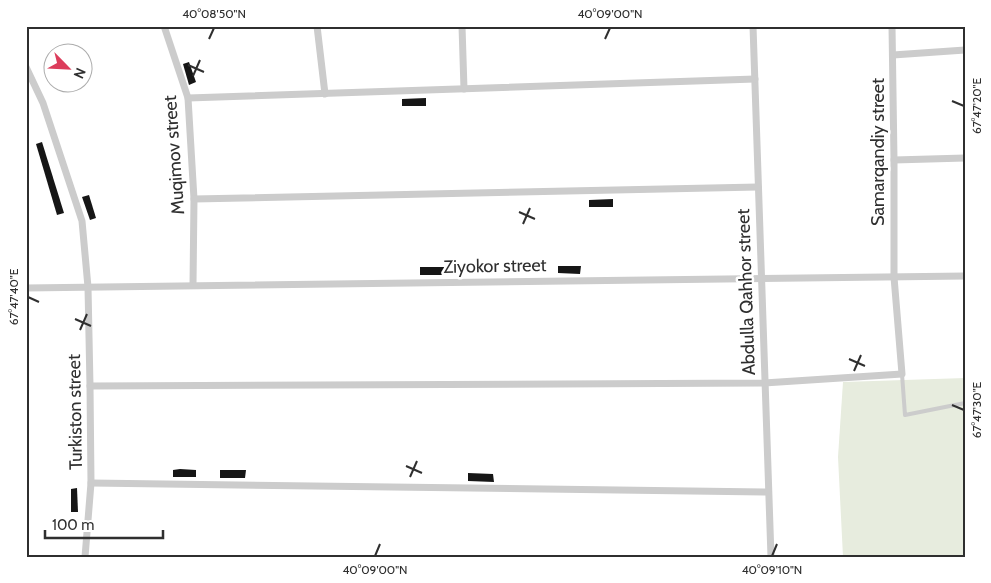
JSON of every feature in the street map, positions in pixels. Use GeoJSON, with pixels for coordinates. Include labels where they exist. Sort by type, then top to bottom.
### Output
{"type":"FeatureCollection","features":[{"type":"Feature","properties":{"kind":"street","name":"Muqimov street"},"geometry":{"type":"LineString","coordinates":[[164,26],[188,98],[194,199],[193,285]]}},
{"type":"Feature","properties":{"kind":"street"},"geometry":{"type":"LineString","coordinates":[[318,26],[325,94]]}},
{"type":"Feature","properties":{"kind":"street"},"geometry":{"type":"LineString","coordinates":[[462,26],[464,89]]}},
{"type":"Feature","properties":{"kind":"street","name":"Abdulla Qahhor street"},"geometry":{"type":"LineString","coordinates":[[753,26],[770,557]]}},
{"type":"Feature","properties":{"kind":"street","name":"Samarqandiy street"},"geometry":{"type":"LineString","coordinates":[[892,26],[894,277],[902,374]]}},
{"type":"Feature","properties":{"kind":"street"},"geometry":{"type":"LineString","coordinates":[[893,55],[965,50]]}},
{"type":"Feature","properties":{"kind":"street","name":"Turkiston street"},"geometry":{"type":"LineString","coordinates":[[26,67],[43,103],[82,222],[88,287],[90,386],[91,483],[86,557]]}},
{"type":"Feature","properties":{"kind":"street"},"geometry":{"type":"LineString","coordinates":[[188,98],[754,79]]}},
{"type":"Feature","properties":{"kind":"street"},"geometry":{"type":"LineString","coordinates":[[894,160],[965,158]]}},
{"type":"Feature","properties":{"kind":"street"},"geometry":{"type":"LineString","coordinates":[[194,199],[758,187]]}},
{"type":"Feature","properties":{"kind":"street","name":"Ziyokor street"},"geometry":{"type":"LineString","coordinates":[[26,288],[965,276]]}},
{"type":"Feature","properties":{"kind":"street"},"geometry":{"type":"LineString","coordinates":[[90,386],[764,383],[902,374]]}},
{"type":"Feature","properties":{"kind":"street"},"geometry":{"type":"LineString","coordinates":[[91,483],[768,492]]}},
{"type":"Feature","properties":{"kind":"lane"},"geometry":{"type":"LineString","coordinates":[[902,374],[905,415],[965,402]]}},
{"type":"Feature","properties":{"kind":"shaded area"},"geometry":{"type":"Polygon","coordinates":[[[965,378],[965,557],[843,557],[838,457],[843,382],[965,378]]]}},
{"type":"Feature","properties":{"kind":"building"},"geometry":{"type":"Polygon","coordinates":[[[189,62],[196,82],[189,85],[183,64],[189,62]]]}},
{"type":"Feature","properties":{"kind":"building"},"geometry":{"type":"Polygon","coordinates":[[[426,98],[426,106],[402,106],[402,99],[426,98]]]}},
{"type":"Feature","properties":{"kind":"building"},"geometry":{"type":"Polygon","coordinates":[[[42,142],[64,213],[57,215],[36,144],[42,142]]]}},
{"type":"Feature","properties":{"kind":"building"},"geometry":{"type":"Polygon","coordinates":[[[89,195],[96,218],[90,220],[82,197],[89,195]]]}},
{"type":"Feature","properties":{"kind":"building"},"geometry":{"type":"Polygon","coordinates":[[[613,199],[613,207],[589,207],[589,200],[613,199]]]}},
{"type":"Feature","properties":{"kind":"building"},"geometry":{"type":"Polygon","coordinates":[[[558,266],[581,266],[580,274],[558,273],[558,266]]]}},
{"type":"Feature","properties":{"kind":"building"},"geometry":{"type":"Polygon","coordinates":[[[420,267],[444,267],[444,275],[420,275],[420,267]]]}},
{"type":"Feature","properties":{"kind":"building"},"geometry":{"type":"Polygon","coordinates":[[[173,470],[196,470],[196,477],[173,477],[173,470]]]}},
{"type":"Feature","properties":{"kind":"building"},"geometry":{"type":"Polygon","coordinates":[[[220,470],[246,470],[245,478],[220,478],[220,470]]]}},
{"type":"Feature","properties":{"kind":"building"},"geometry":{"type":"Polygon","coordinates":[[[468,473],[493,474],[494,482],[468,481],[468,473]]]}},
{"type":"Feature","properties":{"kind":"building"},"geometry":{"type":"Polygon","coordinates":[[[77,488],[78,512],[71,512],[71,489],[77,488]]]}}]}
